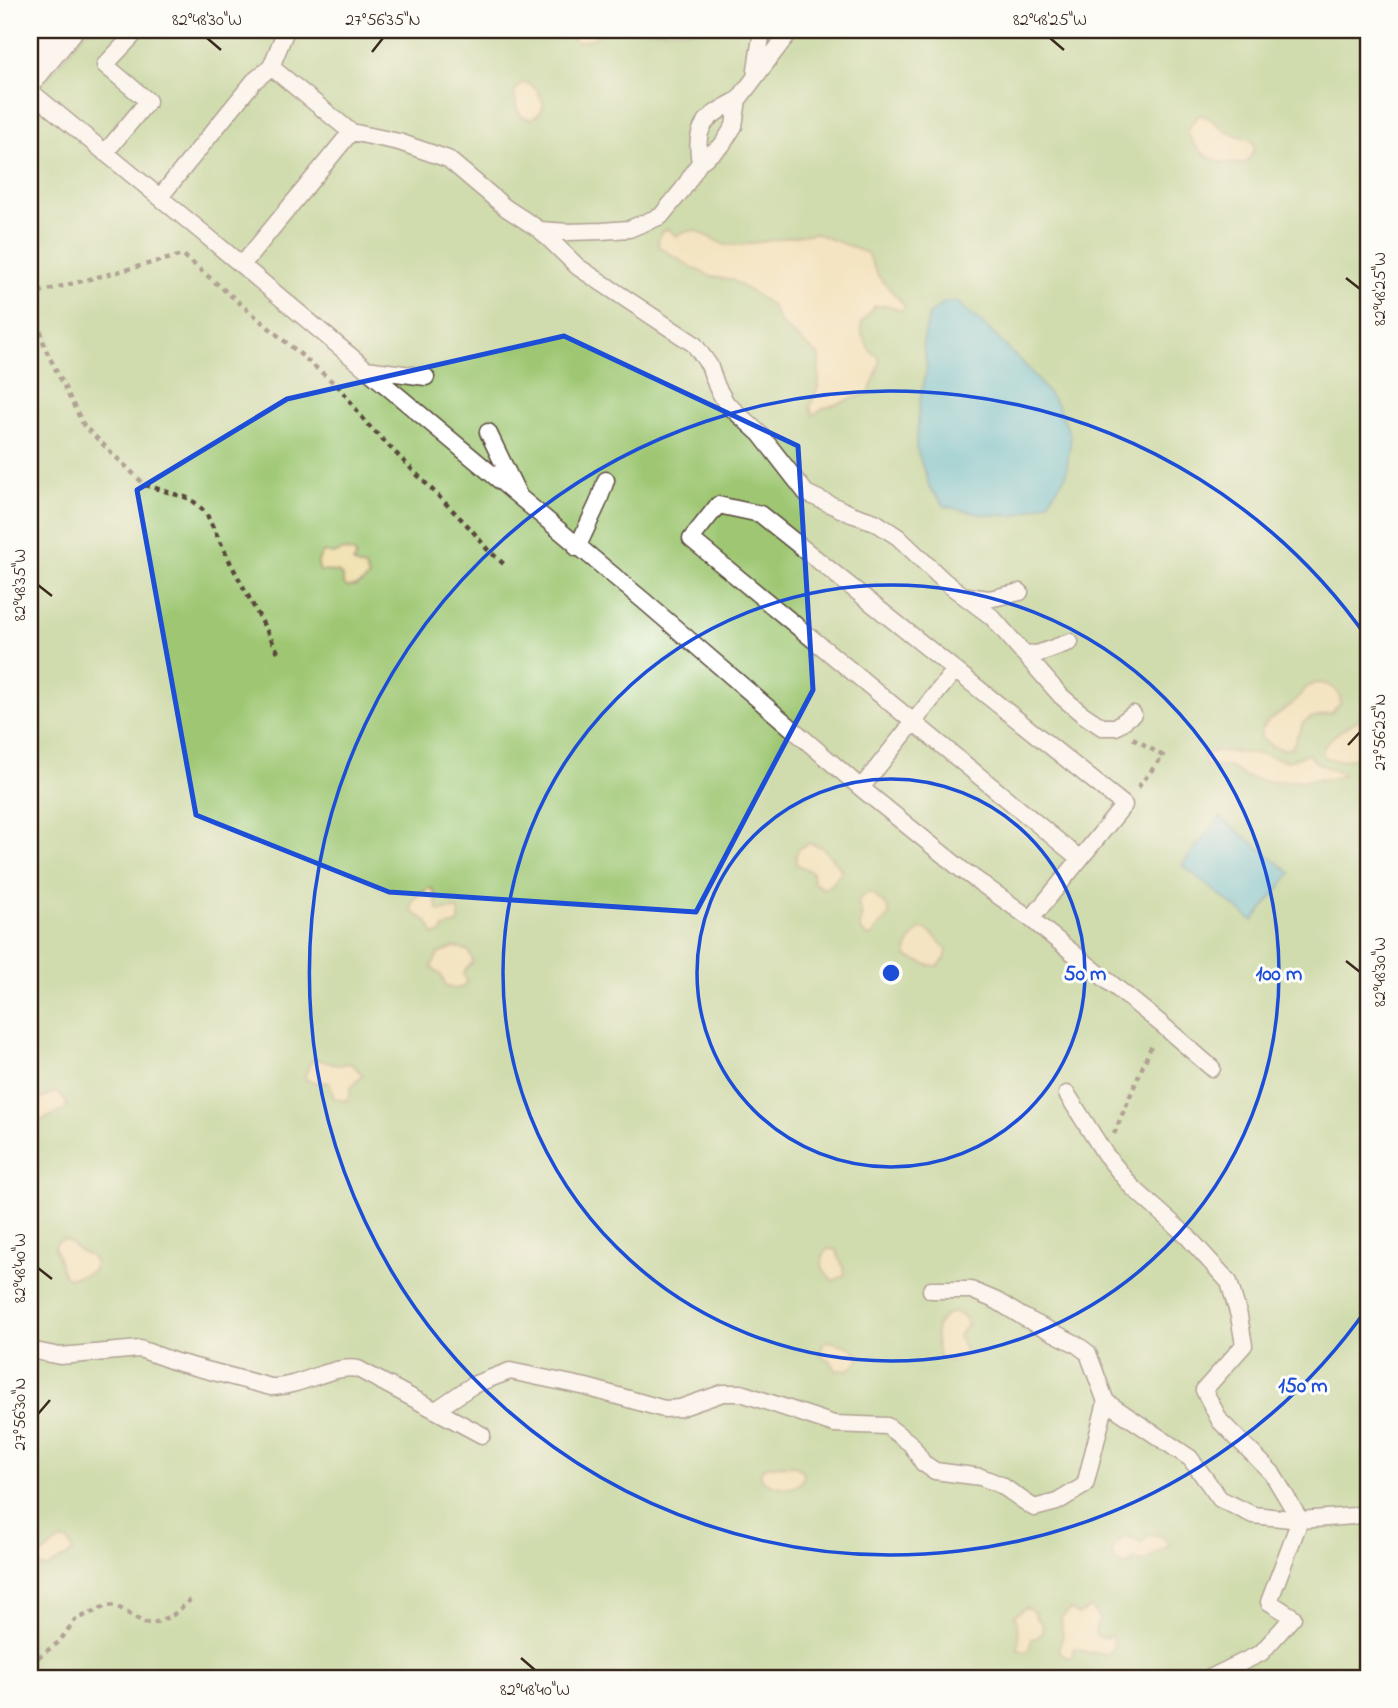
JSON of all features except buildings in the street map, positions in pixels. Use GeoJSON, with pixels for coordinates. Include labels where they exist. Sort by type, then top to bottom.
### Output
{"type":"FeatureCollection","features":[{"type":"Feature","properties":{"kind":"street"},"geometry":{"type":"LineString","coordinates":[[30,76],[67,30]]}},
{"type":"Feature","properties":{"kind":"lane"},"geometry":{"type":"LineString","coordinates":[[104,153],[148,101],[105,65],[138,30]]}},
{"type":"Feature","properties":{"kind":"lane"},"geometry":{"type":"LineString","coordinates":[[160,197],[254,80],[271,67],[286,30]]}},
{"type":"Feature","properties":{"kind":"lane"},"geometry":{"type":"LineString","coordinates":[[754,79],[762,30]]}},
{"type":"Feature","properties":{"kind":"lane"},"geometry":{"type":"LineString","coordinates":[[700,162],[696,142],[705,121],[718,110],[738,100],[791,30]]}},
{"type":"Feature","properties":{"kind":"lane"},"geometry":{"type":"LineString","coordinates":[[271,67],[351,132],[399,142],[448,159],[506,208],[540,230],[578,267],[694,344],[709,365],[726,403],[760,434],[806,493],[875,522],[898,537],[944,581],[992,617],[1061,696],[1081,713],[1102,727],[1116,727],[1133,714]]}},
{"type":"Feature","properties":{"kind":"lane"},"geometry":{"type":"LineString","coordinates":[[30,91],[643,601],[861,788],[961,869],[1031,919],[1212,1068]]}},
{"type":"Feature","properties":{"kind":"lane"},"geometry":{"type":"LineString","coordinates":[[540,230],[568,232],[629,229],[661,216],[700,162],[722,145],[734,126],[738,100]]}},
{"type":"Feature","properties":{"kind":"lane"},"geometry":{"type":"LineString","coordinates":[[242,265],[351,132]]}},
{"type":"Feature","properties":{"kind":"lane"},"geometry":{"type":"LineString","coordinates":[[366,369],[426,377]]}},
{"type":"Feature","properties":{"kind":"lane"},"geometry":{"type":"LineString","coordinates":[[488,432],[521,500]]}},
{"type":"Feature","properties":{"kind":"lane"},"geometry":{"type":"LineString","coordinates":[[578,548],[606,480]]}},
{"type":"Feature","properties":{"kind":"lane"},"geometry":{"type":"LineString","coordinates":[[1031,919],[1080,859],[1124,805],[760,514],[718,505],[691,539],[1080,859]]}},
{"type":"Feature","properties":{"kind":"lane"},"geometry":{"type":"LineString","coordinates":[[967,596],[989,599],[1020,592]]}},
{"type":"Feature","properties":{"kind":"lane"},"geometry":{"type":"LineString","coordinates":[[1023,653],[1037,654],[1070,642]]}},
{"type":"Feature","properties":{"kind":"lane"},"geometry":{"type":"LineString","coordinates":[[861,788],[955,670]]}},
{"type":"Feature","properties":{"kind":"lane"},"geometry":{"type":"LineString","coordinates":[[1067,1094],[1105,1154],[1132,1187],[1187,1236],[1229,1282],[1244,1345],[1204,1390],[1220,1421],[1272,1473],[1300,1520]]}},
{"type":"Feature","properties":{"kind":"lane"},"geometry":{"type":"LineString","coordinates":[[436,1410],[472,1385],[510,1371],[586,1387],[664,1409],[691,1406],[723,1394],[741,1393],[834,1424],[887,1426],[911,1444],[923,1463],[935,1471],[981,1477],[1001,1485],[1034,1508],[1057,1502],[1084,1485],[1106,1402],[1088,1353],[997,1301],[971,1290],[931,1290]]}},
{"type":"Feature","properties":{"kind":"lane"},"geometry":{"type":"LineString","coordinates":[[30,1350],[60,1356],[141,1349],[176,1362],[271,1387],[295,1385],[346,1367],[358,1369],[482,1435]]}},
{"type":"Feature","properties":{"kind":"lane"},"geometry":{"type":"LineString","coordinates":[[1106,1402],[1190,1458],[1220,1499],[1253,1515],[1300,1520],[1354,1516],[1368,1512]]}},
{"type":"Feature","properties":{"kind":"lane"},"geometry":{"type":"LineString","coordinates":[[1210,1678],[1261,1653],[1293,1618],[1269,1602],[1300,1520]]}},
{"type":"Feature","properties":{"kind":"path"},"geometry":{"type":"LineString","coordinates":[[278,652],[206,513],[191,499],[145,485],[84,426],[45,348],[32,294],[183,255],[340,387],[368,425],[471,529],[487,550],[507,567]]}},
{"type":"Feature","properties":{"kind":"path"},"geometry":{"type":"LineString","coordinates":[[1116,727],[1163,755],[1124,805]]}},
{"type":"Feature","properties":{"kind":"path"},"geometry":{"type":"LineString","coordinates":[[1105,1154],[1160,1023]]}},
{"type":"Feature","properties":{"kind":"path"},"geometry":{"type":"LineString","coordinates":[[30,1663],[59,1642],[75,1620],[106,1606],[115,1605],[144,1623],[152,1624],[173,1615],[190,1600]]}},
{"type":"Feature","properties":{"kind":"highlighted area"},"geometry":{"type":"Polygon","coordinates":[[[564,336],[798,446],[813,690],[696,912],[389,892],[196,815],[137,490],[287,399],[564,336]]]}},
{"type":"Feature","properties":{"kind":"green space"},"geometry":{"type":"Polygon","coordinates":[[[86,30],[1368,30],[1368,1678],[30,1678],[30,633],[38,532],[35,491],[30,471],[30,99],[86,30]]]}},
{"type":"Feature","properties":{"kind":"sand"},"geometry":{"type":"Polygon","coordinates":[[[564,30],[603,30],[593,39],[578,42],[566,35],[564,30]]]}},
{"type":"Feature","properties":{"kind":"sand"},"geometry":{"type":"Polygon","coordinates":[[[521,83],[530,84],[539,93],[544,105],[540,113],[532,119],[522,117],[517,109],[514,93],[521,83]]]}},
{"type":"Feature","properties":{"kind":"sand"},"geometry":{"type":"Polygon","coordinates":[[[1199,115],[1211,119],[1227,132],[1254,143],[1252,154],[1246,163],[1219,161],[1198,149],[1188,133],[1191,123],[1199,115]]]}},
{"type":"Feature","properties":{"kind":"sand"},"geometry":{"type":"Polygon","coordinates":[[[668,229],[677,236],[695,230],[725,245],[741,245],[815,233],[867,253],[878,276],[905,306],[901,311],[889,306],[875,306],[861,323],[862,335],[871,352],[878,356],[880,363],[869,393],[822,409],[813,415],[810,407],[819,385],[819,356],[781,324],[772,307],[764,300],[732,280],[712,277],[659,247],[661,232],[668,229]]]}},
{"type":"Feature","properties":{"kind":"sand"},"geometry":{"type":"Polygon","coordinates":[[[344,550],[355,553],[353,562],[365,567],[369,577],[362,584],[346,587],[338,572],[320,571],[318,561],[324,552],[333,554],[344,550]]]}},
{"type":"Feature","properties":{"kind":"sand"},"geometry":{"type":"Polygon","coordinates":[[[1316,683],[1333,687],[1341,703],[1331,713],[1310,718],[1303,723],[1292,748],[1275,748],[1261,738],[1261,730],[1268,721],[1291,705],[1307,687],[1316,683]]]}},
{"type":"Feature","properties":{"kind":"sand"},"geometry":{"type":"Polygon","coordinates":[[[1368,713],[1368,751],[1345,760],[1322,755],[1327,742],[1368,713]]]}},
{"type":"Feature","properties":{"kind":"sand"},"geometry":{"type":"Polygon","coordinates":[[[1217,751],[1262,754],[1288,761],[1308,754],[1316,762],[1344,775],[1331,779],[1268,782],[1246,777],[1229,767],[1205,765],[1204,754],[1217,751]]]}},
{"type":"Feature","properties":{"kind":"sand"},"geometry":{"type":"Polygon","coordinates":[[[810,843],[823,848],[842,870],[832,884],[824,889],[813,882],[812,872],[796,864],[799,848],[810,843]]]}},
{"type":"Feature","properties":{"kind":"sand"},"geometry":{"type":"Polygon","coordinates":[[[429,888],[434,890],[440,911],[459,911],[459,923],[434,935],[427,921],[412,912],[414,900],[429,888]]]}},
{"type":"Feature","properties":{"kind":"sand"},"geometry":{"type":"Polygon","coordinates":[[[870,892],[887,906],[890,915],[873,935],[868,937],[860,927],[862,917],[858,902],[870,892]]]}},
{"type":"Feature","properties":{"kind":"sand"},"geometry":{"type":"Polygon","coordinates":[[[921,929],[932,934],[947,950],[945,959],[938,966],[906,956],[911,941],[921,929]]]}},
{"type":"Feature","properties":{"kind":"sand"},"geometry":{"type":"Polygon","coordinates":[[[454,947],[469,951],[473,962],[463,975],[467,980],[463,987],[454,989],[446,986],[441,975],[431,967],[438,954],[454,947]]]}},
{"type":"Feature","properties":{"kind":"sand"},"geometry":{"type":"Polygon","coordinates":[[[316,1059],[337,1065],[351,1063],[363,1075],[350,1088],[346,1101],[334,1098],[327,1082],[306,1080],[305,1075],[311,1061],[316,1059]]]}},
{"type":"Feature","properties":{"kind":"sand"},"geometry":{"type":"Polygon","coordinates":[[[30,1087],[39,1100],[55,1092],[60,1094],[67,1104],[65,1109],[33,1123],[30,1120],[30,1087]]]}},
{"type":"Feature","properties":{"kind":"sand"},"geometry":{"type":"Polygon","coordinates":[[[63,1239],[92,1258],[95,1264],[93,1271],[72,1278],[63,1274],[54,1247],[63,1239]]]}},
{"type":"Feature","properties":{"kind":"sand"},"geometry":{"type":"Polygon","coordinates":[[[827,1249],[837,1250],[845,1275],[833,1281],[822,1266],[827,1249]]]}},
{"type":"Feature","properties":{"kind":"sand"},"geometry":{"type":"Polygon","coordinates":[[[953,1312],[964,1316],[968,1324],[958,1336],[965,1351],[962,1357],[954,1362],[940,1358],[936,1337],[941,1319],[953,1312]]]}},
{"type":"Feature","properties":{"kind":"sand"},"geometry":{"type":"Polygon","coordinates":[[[830,1341],[852,1348],[860,1357],[856,1364],[847,1369],[836,1370],[830,1360],[823,1358],[820,1352],[824,1343],[830,1341]]]}},
{"type":"Feature","properties":{"kind":"sand"},"geometry":{"type":"Polygon","coordinates":[[[793,1465],[804,1471],[803,1479],[794,1487],[772,1485],[760,1478],[761,1471],[766,1466],[793,1465]]]}},
{"type":"Feature","properties":{"kind":"sand"},"geometry":{"type":"Polygon","coordinates":[[[1147,1536],[1161,1536],[1170,1544],[1148,1560],[1135,1560],[1119,1565],[1114,1560],[1112,1550],[1122,1538],[1131,1537],[1141,1543],[1147,1536]]]}},
{"type":"Feature","properties":{"kind":"sand"},"geometry":{"type":"Polygon","coordinates":[[[61,1540],[68,1541],[73,1552],[47,1568],[40,1567],[37,1559],[39,1556],[61,1540]]]}},
{"type":"Feature","properties":{"kind":"sand"},"geometry":{"type":"Polygon","coordinates":[[[1026,1607],[1034,1612],[1043,1627],[1040,1636],[1032,1639],[1025,1652],[1018,1650],[1019,1637],[1015,1615],[1026,1607]]]}},
{"type":"Feature","properties":{"kind":"sand"},"geometry":{"type":"Polygon","coordinates":[[[1091,1607],[1099,1619],[1095,1631],[1097,1636],[1111,1636],[1114,1644],[1112,1648],[1107,1655],[1075,1648],[1072,1657],[1066,1657],[1058,1650],[1063,1636],[1061,1618],[1070,1609],[1078,1615],[1091,1607]]]}},
{"type":"Feature","properties":{"kind":"water"},"geometry":{"type":"Polygon","coordinates":[[[956,301],[1028,368],[1058,406],[1071,437],[1066,475],[1048,502],[1015,516],[980,514],[945,506],[930,488],[916,447],[920,400],[927,367],[923,343],[929,315],[943,303],[956,301]]]}},
{"type":"Feature","properties":{"kind":"water"},"geometry":{"type":"Polygon","coordinates":[[[1220,817],[1291,873],[1253,921],[1182,865],[1220,817]]]}}]}
